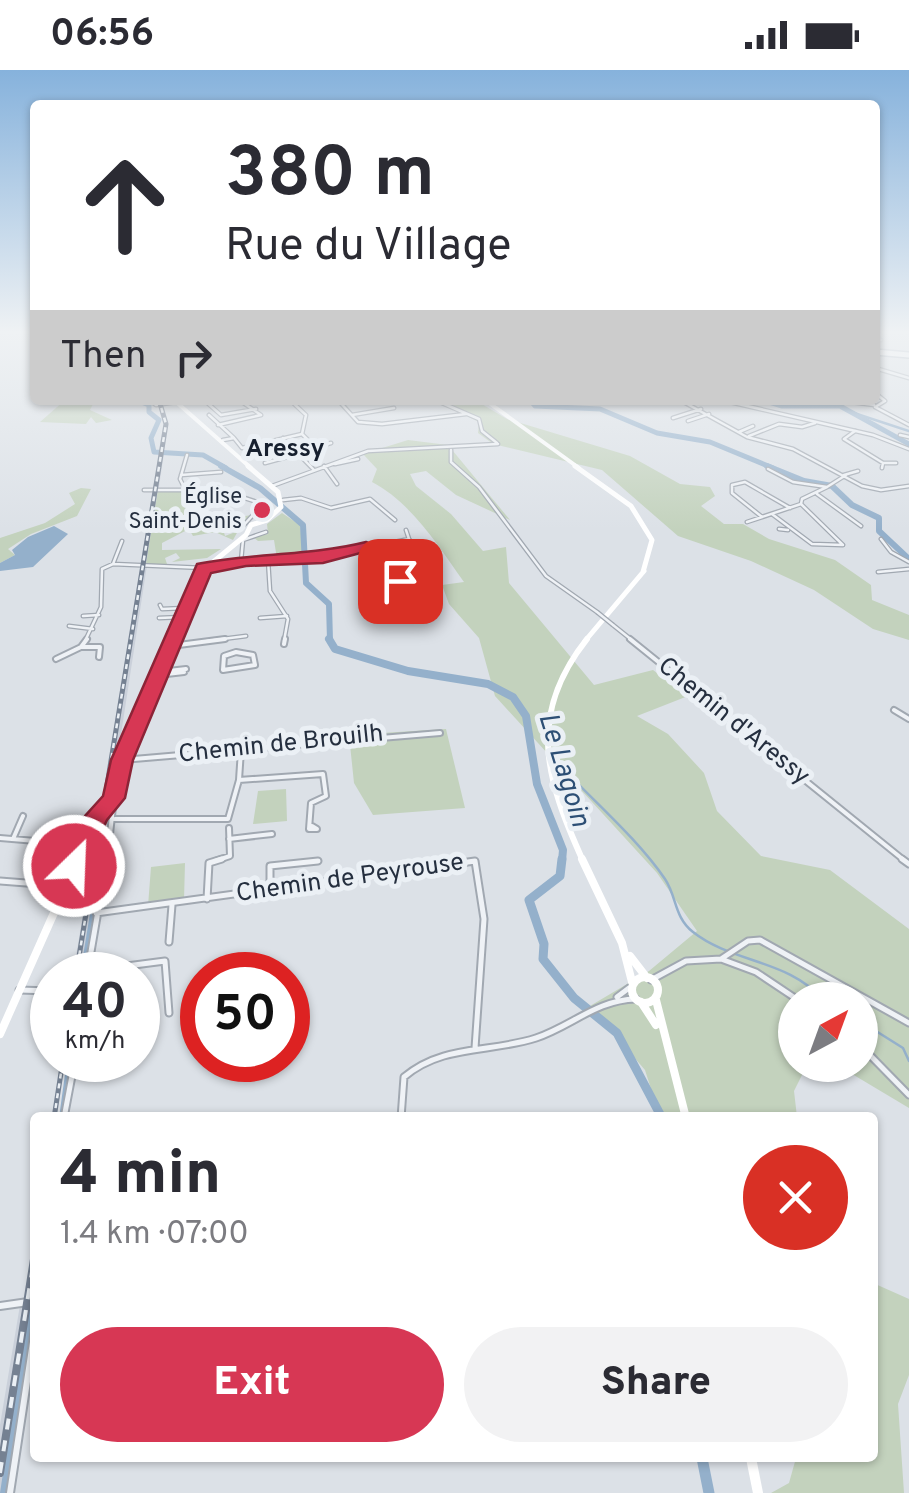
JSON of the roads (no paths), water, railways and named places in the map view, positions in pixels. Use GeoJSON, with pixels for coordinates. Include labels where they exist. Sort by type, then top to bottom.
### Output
{"type":"FeatureCollection","features":[{"type":"Feature","properties":{"kind":"main road"},"geometry":{"type":"LineString","coordinates":[[0,1034],[96,816],[115,802],[122,760],[204,568],[281,506],[272,486],[180,405]]}},
{"type":"Feature","properties":{"kind":"main road"},"geometry":{"type":"LineString","coordinates":[[492,405],[637,513],[652,540],[644,571],[563,674],[545,727],[547,765],[562,820],[623,947],[631,985],[664,1039]]}},
{"type":"Feature","properties":{"kind":"main road"},"geometry":{"type":"LineString","coordinates":[[623,947],[655,981],[664,1039],[684,1112]]}},
{"type":"Feature","properties":{"kind":"main road"},"geometry":{"type":"LineString","coordinates":[[631,985],[655,981]]}},
{"type":"Feature","properties":{"kind":"main road"},"geometry":{"type":"LineString","coordinates":[[638,1000],[656,1000]]}},
{"type":"Feature","properties":{"kind":"main road"},"geometry":{"type":"LineString","coordinates":[[752,1462],[758,1493]]}},
{"type":"Feature","properties":{"kind":"street"},"geometry":{"type":"LineString","coordinates":[[210,405],[222,415],[256,408]]}},
{"type":"Feature","properties":{"kind":"street"},"geometry":{"type":"LineString","coordinates":[[218,424],[259,416],[250,405]]}},
{"type":"Feature","properties":{"kind":"street"},"geometry":{"type":"LineString","coordinates":[[295,405],[306,415],[302,434]]}},
{"type":"Feature","properties":{"kind":"street"},"geometry":{"type":"LineString","coordinates":[[342,405],[358,422],[382,424],[419,416],[466,414]]}},
{"type":"Feature","properties":{"kind":"street"},"geometry":{"type":"LineString","coordinates":[[272,486],[383,448],[438,446],[451,450],[498,444],[482,431],[479,419],[446,405]]}},
{"type":"Feature","properties":{"kind":"street"},"geometry":{"type":"LineString","coordinates":[[694,405],[748,437],[793,450],[875,490],[909,486]]}},
{"type":"Feature","properties":{"kind":"street"},"geometry":{"type":"LineString","coordinates":[[741,405],[909,449]]}},
{"type":"Feature","properties":{"kind":"street"},"geometry":{"type":"LineString","coordinates":[[874,405],[909,425]]}},
{"type":"Feature","properties":{"kind":"street"},"geometry":{"type":"LineString","coordinates":[[352,416],[394,408]]}},
{"type":"Feature","properties":{"kind":"street"},"geometry":{"type":"LineString","coordinates":[[673,418],[702,408]]}},
{"type":"Feature","properties":{"kind":"street"},"geometry":{"type":"LineString","coordinates":[[688,421],[709,414]]}},
{"type":"Feature","properties":{"kind":"street"},"geometry":{"type":"LineString","coordinates":[[209,415],[242,448],[302,434]]}},
{"type":"Feature","properties":{"kind":"street"},"geometry":{"type":"LineString","coordinates":[[748,437],[779,424],[815,424]]}},
{"type":"Feature","properties":{"kind":"street"},"geometry":{"type":"LineString","coordinates":[[739,432],[754,426]]}},
{"type":"Feature","properties":{"kind":"street"},"geometry":{"type":"LineString","coordinates":[[855,432],[844,439],[883,465],[896,462]]}},
{"type":"Feature","properties":{"kind":"street"},"geometry":{"type":"LineString","coordinates":[[302,434],[316,447]]}},
{"type":"Feature","properties":{"kind":"street"},"geometry":{"type":"LineString","coordinates":[[900,435],[909,437]]}},
{"type":"Feature","properties":{"kind":"street"},"geometry":{"type":"LineString","coordinates":[[220,441],[234,438]]}},
{"type":"Feature","properties":{"kind":"street"},"geometry":{"type":"LineString","coordinates":[[284,438],[314,470]]}},
{"type":"Feature","properties":{"kind":"street"},"geometry":{"type":"LineString","coordinates":[[265,463],[331,443]]}},
{"type":"Feature","properties":{"kind":"street","name":"Chemin d'Aressy"},"geometry":{"type":"LineString","coordinates":[[451,450],[451,462],[488,496],[548,578],[597,612],[909,864]]}},
{"type":"Feature","properties":{"kind":"street"},"geometry":{"type":"LineString","coordinates":[[187,455],[180,475],[180,483],[187,488]]}},
{"type":"Feature","properties":{"kind":"street"},"geometry":{"type":"LineString","coordinates":[[330,464],[358,458]]}},
{"type":"Feature","properties":{"kind":"street"},"geometry":{"type":"LineString","coordinates":[[324,466],[337,484]]}},
{"type":"Feature","properties":{"kind":"street"},"geometry":{"type":"LineString","coordinates":[[768,469],[793,482],[828,486]]}},
{"type":"Feature","properties":{"kind":"street"},"geometry":{"type":"LineString","coordinates":[[801,504],[802,499],[858,471]]}},
{"type":"Feature","properties":{"kind":"street"},"geometry":{"type":"LineString","coordinates":[[180,475],[221,472]]}},
{"type":"Feature","properties":{"kind":"street"},"geometry":{"type":"LineString","coordinates":[[762,517],[729,489],[744,482],[790,508]]}},
{"type":"Feature","properties":{"kind":"street"},"geometry":{"type":"LineString","coordinates":[[144,490],[237,492],[263,504],[256,527],[243,540],[241,561]]}},
{"type":"Feature","properties":{"kind":"street"},"geometry":{"type":"LineString","coordinates":[[817,494],[861,526]]}},
{"type":"Feature","properties":{"kind":"street"},"geometry":{"type":"LineString","coordinates":[[281,506],[301,498],[330,508],[370,500],[395,520]]}},
{"type":"Feature","properties":{"kind":"street"},"geometry":{"type":"LineString","coordinates":[[747,522],[801,504]]}},
{"type":"Feature","properties":{"kind":"street"},"geometry":{"type":"LineString","coordinates":[[778,529],[831,548],[843,545],[801,504]]}},
{"type":"Feature","properties":{"kind":"street"},"geometry":{"type":"LineString","coordinates":[[772,514],[793,526],[788,530]]}},
{"type":"Feature","properties":{"kind":"street"},"geometry":{"type":"LineString","coordinates":[[406,530],[409,540],[432,568]]}},
{"type":"Feature","properties":{"kind":"street"},"geometry":{"type":"LineString","coordinates":[[81,647],[99,616],[102,600],[96,586],[102,569],[113,564],[234,566],[241,561],[304,559],[409,540]]}},
{"type":"Feature","properties":{"kind":"street"},"geometry":{"type":"LineString","coordinates":[[881,540],[891,552],[909,562]]}},
{"type":"Feature","properties":{"kind":"street"},"geometry":{"type":"LineString","coordinates":[[113,564],[122,541]]}},
{"type":"Feature","properties":{"kind":"street"},"geometry":{"type":"LineString","coordinates":[[366,547],[387,558],[402,585]]}},
{"type":"Feature","properties":{"kind":"street"},"geometry":{"type":"LineString","coordinates":[[268,560],[270,591],[287,616],[284,644]]}},
{"type":"Feature","properties":{"kind":"street"},"geometry":{"type":"LineString","coordinates":[[878,572],[909,569]]}},
{"type":"Feature","properties":{"kind":"street"},"geometry":{"type":"LineString","coordinates":[[160,604],[162,609],[185,608]]}},
{"type":"Feature","properties":{"kind":"street"},"geometry":{"type":"LineString","coordinates":[[83,616],[99,616]]}},
{"type":"Feature","properties":{"kind":"street"},"geometry":{"type":"LineString","coordinates":[[259,618],[287,616]]}},
{"type":"Feature","properties":{"kind":"street"},"geometry":{"type":"LineString","coordinates":[[158,618],[182,617]]}},
{"type":"Feature","properties":{"kind":"street"},"geometry":{"type":"LineString","coordinates":[[69,626],[94,629]]}},
{"type":"Feature","properties":{"kind":"street"},"geometry":{"type":"LineString","coordinates":[[171,646],[246,636]]}},
{"type":"Feature","properties":{"kind":"street"},"geometry":{"type":"LineString","coordinates":[[234,638],[236,652]]}},
{"type":"Feature","properties":{"kind":"street"},"geometry":{"type":"LineString","coordinates":[[56,659],[74,646],[100,648],[99,657]]}},
{"type":"Feature","properties":{"kind":"street"},"geometry":{"type":"LineString","coordinates":[[236,652],[253,655],[255,666],[224,670],[224,656],[236,652]]}},
{"type":"Feature","properties":{"kind":"street"},"geometry":{"type":"LineString","coordinates":[[159,674],[185,670]]}},
{"type":"Feature","properties":{"kind":"street"},"geometry":{"type":"LineString","coordinates":[[894,710],[909,719]]}},
{"type":"Feature","properties":{"kind":"street","name":"Chemin de Brouilh"},"geometry":{"type":"LineString","coordinates":[[122,760],[440,733]]}},
{"type":"Feature","properties":{"kind":"street"},"geometry":{"type":"LineString","coordinates":[[114,818],[228,819],[239,780],[241,750]]}},
{"type":"Feature","properties":{"kind":"street"},"geometry":{"type":"LineString","coordinates":[[239,780],[323,774],[326,796],[311,803],[312,826]]}},
{"type":"Feature","properties":{"kind":"street"},"geometry":{"type":"LineString","coordinates":[[91,952],[115,802]]}},
{"type":"Feature","properties":{"kind":"street"},"geometry":{"type":"LineString","coordinates":[[13,839],[23,816]]}},
{"type":"Feature","properties":{"kind":"street"},"geometry":{"type":"LineString","coordinates":[[207,899],[209,863],[230,856],[229,828]]}},
{"type":"Feature","properties":{"kind":"street"},"geometry":{"type":"LineString","coordinates":[[230,838],[272,834]]}},
{"type":"Feature","properties":{"kind":"street"},"geometry":{"type":"LineString","coordinates":[[0,838],[83,845]]}},
{"type":"Feature","properties":{"kind":"street"},"geometry":{"type":"LineString","coordinates":[[270,890],[270,866],[318,861]]}},
{"type":"Feature","properties":{"kind":"street","name":"Chemin de Peyrouse"},"geometry":{"type":"LineString","coordinates":[[96,913],[475,861],[484,918],[475,1048]]}},
{"type":"Feature","properties":{"kind":"street"},"geometry":{"type":"LineString","coordinates":[[0,881],[65,886]]}},
{"type":"Feature","properties":{"kind":"street"},"geometry":{"type":"LineString","coordinates":[[169,942],[172,905]]}},
{"type":"Feature","properties":{"kind":"street"},"geometry":{"type":"LineString","coordinates":[[721,959],[748,941],[764,942],[909,1023]]}},
{"type":"Feature","properties":{"kind":"street"},"geometry":{"type":"LineString","coordinates":[[655,981],[686,961],[721,959],[778,986]]}},
{"type":"Feature","properties":{"kind":"street"},"geometry":{"type":"LineString","coordinates":[[160,962],[165,961],[169,1012]]}},
{"type":"Feature","properties":{"kind":"street"},"geometry":{"type":"LineString","coordinates":[[401,1112],[401,1089],[411,1070],[435,1058],[539,1038],[592,1006],[616,998],[631,985]]}},
{"type":"Feature","properties":{"kind":"street"},"geometry":{"type":"LineString","coordinates":[[19,990],[30,990]]}},
{"type":"Feature","properties":{"kind":"street"},"geometry":{"type":"LineString","coordinates":[[616,998],[638,1000]]}},
{"type":"Feature","properties":{"kind":"street"},"geometry":{"type":"LineString","coordinates":[[878,1063],[909,1095]]}},
{"type":"Feature","properties":{"kind":"street"},"geometry":{"type":"LineString","coordinates":[[65,1112],[71,1082]]}},
{"type":"Feature","properties":{"kind":"street"},"geometry":{"type":"LineString","coordinates":[[0,1306],[30,1301]]}},
{"type":"Feature","properties":{"kind":"street"},"geometry":{"type":"LineString","coordinates":[[10,1493],[30,1375]]}},
{"type":"Feature","properties":{"kind":"water"},"geometry":{"type":"Polygon","coordinates":[[[54,526],[68,534],[33,567],[0,571],[0,563],[15,555],[12,550],[28,537],[54,526]]]}},
{"type":"Feature","properties":{"kind":"waterway","name":"Le Lagoin"},"geometry":{"type":"LineString","coordinates":[[149,405],[149,412],[159,420],[151,438],[154,452],[203,455],[226,468]]}},
{"type":"Feature","properties":{"kind":"waterway"},"geometry":{"type":"LineString","coordinates":[[534,405],[600,409],[657,433],[710,442],[773,468]]}},
{"type":"Feature","properties":{"kind":"waterway"},"geometry":{"type":"LineString","coordinates":[[779,405],[840,406],[909,444]]}},
{"type":"Feature","properties":{"kind":"waterway"},"geometry":{"type":"LineString","coordinates":[[854,413],[909,431]]}},
{"type":"Feature","properties":{"kind":"waterway","name":"Le Lagoin"},"geometry":{"type":"LineString","coordinates":[[221,466],[260,488],[303,525],[306,583],[329,604],[330,641]]}},
{"type":"Feature","properties":{"kind":"waterway"},"geometry":{"type":"LineString","coordinates":[[767,466],[804,481],[832,486],[852,505],[879,518],[879,531],[909,559]]}},
{"type":"Feature","properties":{"kind":"waterway","name":"Le Lagoin"},"geometry":{"type":"LineString","coordinates":[[330,641],[335,649],[408,671],[488,684],[513,697],[526,716],[537,784],[563,850],[562,861]]}},
{"type":"Feature","properties":{"kind":"waterway"},"geometry":{"type":"LineString","coordinates":[[559,764],[654,864],[669,886],[682,920],[693,932],[725,950],[802,982]]}},
{"type":"Feature","properties":{"kind":"waterway"},"geometry":{"type":"LineString","coordinates":[[102,861],[105,840]]}},
{"type":"Feature","properties":{"kind":"waterway"},"geometry":{"type":"LineString","coordinates":[[87,952],[102,859]]}},
{"type":"Feature","properties":{"kind":"waterway","name":"Le Lagoin"},"geometry":{"type":"LineString","coordinates":[[562,859],[560,876],[529,900],[544,944],[543,959],[574,998],[617,1033],[659,1112]]}},
{"type":"Feature","properties":{"kind":"waterway"},"geometry":{"type":"LineString","coordinates":[[878,1032],[903,1048],[909,1061]]}},
{"type":"Feature","properties":{"kind":"waterway"},"geometry":{"type":"LineString","coordinates":[[63,1112],[67,1082]]}},
{"type":"Feature","properties":{"kind":"waterway"},"geometry":{"type":"LineString","coordinates":[[4,1493],[30,1323]]}},
{"type":"Feature","properties":{"kind":"waterway","name":"Le Lagoin"},"geometry":{"type":"LineString","coordinates":[[703,1462],[709,1493]]}},
{"type":"Feature","properties":{"kind":"railway"},"geometry":{"type":"LineString","coordinates":[[80,952],[166,424],[160,405]]}},
{"type":"Feature","properties":{"kind":"railway"},"geometry":{"type":"LineString","coordinates":[[55,1112],[60,1082]]}},
{"type":"Feature","properties":{"kind":"railway"},"geometry":{"type":"LineString","coordinates":[[0,1473],[30,1284]]}},
{"type":"Feature","properties":{"kind":"place","name":"Église Saint-Denis"},"geometry":{"type":"Point","coordinates":[262,510]}},
{"type":"Feature","properties":{"kind":"district","name":"Aressy"},"geometry":{"type":"Point","coordinates":[285,450]}}]}
